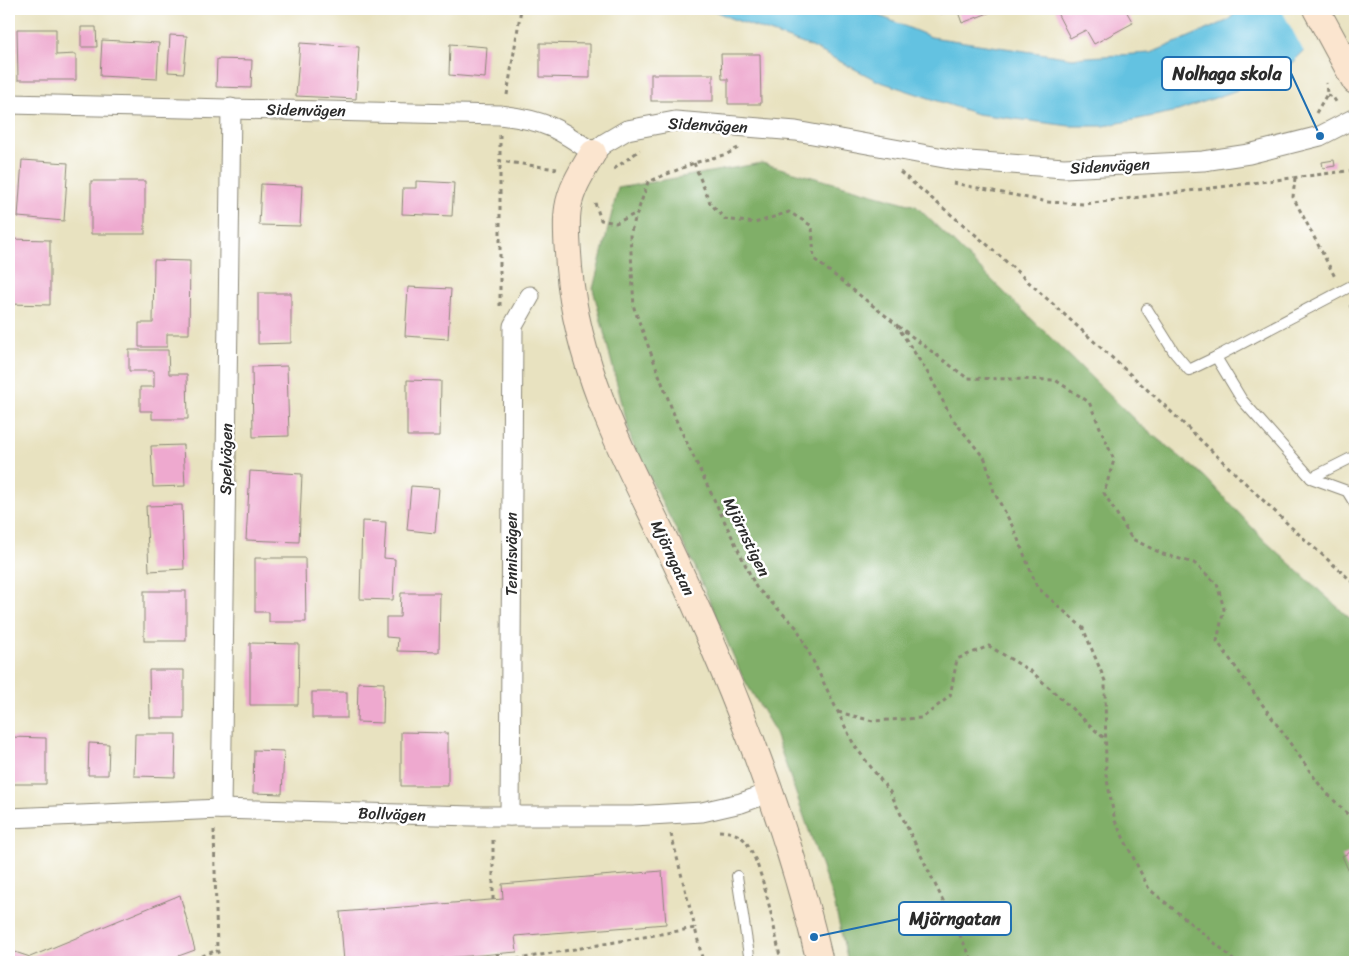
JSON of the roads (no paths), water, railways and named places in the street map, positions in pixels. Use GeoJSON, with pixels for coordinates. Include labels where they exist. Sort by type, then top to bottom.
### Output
{"type":"FeatureCollection","features":[{"type":"Feature","properties":{"kind":"street"},"geometry":{"type":"LineString","coordinates":[[1316,9],[1350,72]]}},
{"type":"Feature","properties":{"kind":"street","name":"Sidenvägen"},"geometry":{"type":"LineString","coordinates":[[9,104],[500,115],[524,118],[552,125],[594,153],[605,143],[627,130],[675,121],[796,131],[955,160],[1064,168],[1203,161],[1248,154],[1320,136],[1355,118]]}},
{"type":"Feature","properties":{"kind":"street","name":"Spelvägen"},"geometry":{"type":"LineString","coordinates":[[218,810],[231,108]]}},
{"type":"Feature","properties":{"kind":"street","name":"Mjörngatan"},"geometry":{"type":"LineString","coordinates":[[594,153],[577,180],[568,207],[567,244],[572,298],[583,351],[604,411],[722,666],[772,792],[797,874],[820,962]]}},
{"type":"Feature","properties":{"kind":"street","name":"Tennisvägen"},"geometry":{"type":"LineString","coordinates":[[510,816],[513,326],[530,296]]}},
{"type":"Feature","properties":{"kind":"street","name":"Bollvägen"},"geometry":{"type":"LineString","coordinates":[[9,818],[218,810],[510,816],[633,816],[702,812],[741,803],[772,792]]}},
{"type":"Feature","properties":{"kind":"lane"},"geometry":{"type":"LineString","coordinates":[[1146,309],[1174,352],[1190,370],[1355,284]]}},
{"type":"Feature","properties":{"kind":"lane"},"geometry":{"type":"LineString","coordinates":[[1216,357],[1242,400],[1311,478],[1347,491],[1355,504]]}},
{"type":"Feature","properties":{"kind":"lane"},"geometry":{"type":"LineString","coordinates":[[1311,478],[1355,456]]}},
{"type":"Feature","properties":{"kind":"lane"},"geometry":{"type":"LineString","coordinates":[[737,876],[750,962]]}},
{"type":"Feature","properties":{"kind":"water"},"geometry":{"type":"Polygon","coordinates":[[[711,9],[863,9],[931,37],[1072,58],[1151,53],[1227,21],[1240,9],[1346,9],[1295,60],[1274,77],[1178,111],[1104,126],[1070,126],[977,114],[878,81],[812,47],[730,18],[711,9]]]}},
{"type":"Feature","properties":{"kind":"place","name":"Nolhaga skola"},"geometry":{"type":"Point","coordinates":[1320,136]}},
{"type":"Feature","properties":{"kind":"place","name":"Mjörngatan"},"geometry":{"type":"Point","coordinates":[814,937]}}]}
